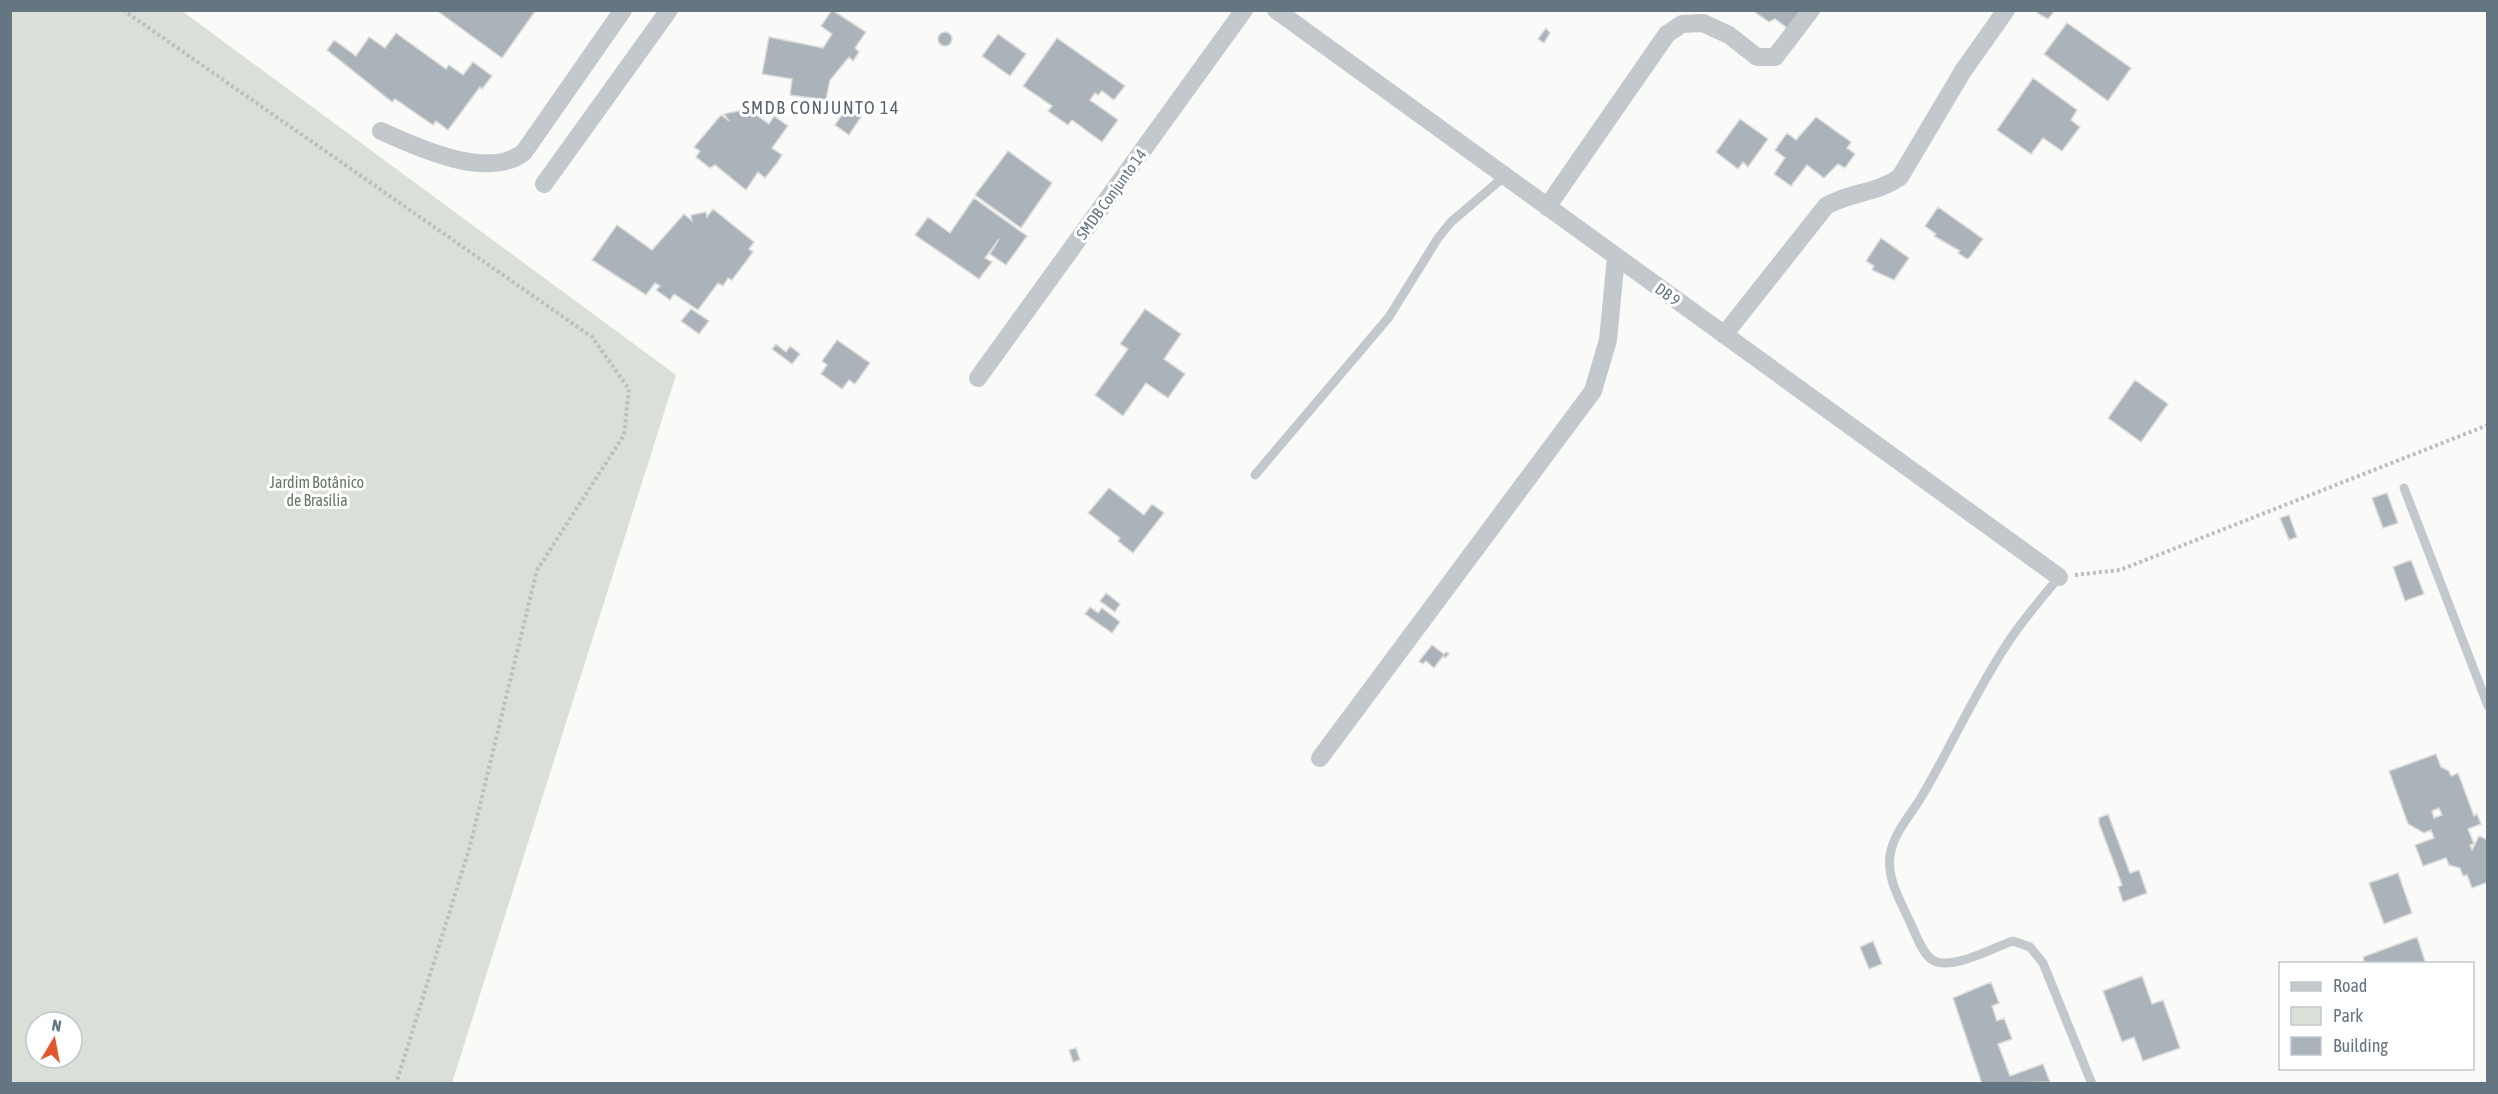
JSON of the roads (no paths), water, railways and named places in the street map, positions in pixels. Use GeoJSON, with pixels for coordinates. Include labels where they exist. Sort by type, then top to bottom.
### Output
{"type":"FeatureCollection","features":[{"type":"Feature","properties":{"kind":"street"},"geometry":{"type":"LineString","coordinates":[[381,131],[427,151],[462,159],[482,163],[514,160],[524,152],[623,10]]}},
{"type":"Feature","properties":{"kind":"street"},"geometry":{"type":"LineString","coordinates":[[544,184],[669,10]]}},
{"type":"Feature","properties":{"kind":"street","name":"SMDB Conjunto 14"},"geometry":{"type":"LineString","coordinates":[[978,378],[1244,10]]}},
{"type":"Feature","properties":{"kind":"street","name":"DB 9"},"geometry":{"type":"LineString","coordinates":[[1276,10],[2060,577]]}},
{"type":"Feature","properties":{"kind":"street"},"geometry":{"type":"LineString","coordinates":[[1547,207],[1667,34],[1683,24],[1703,23],[1729,34],[1757,57],[1775,57],[1811,10]]}},
{"type":"Feature","properties":{"kind":"street"},"geometry":{"type":"LineString","coordinates":[[1724,335],[1827,206],[1840,198],[1890,184],[1900,177],[1963,71],[2006,10]]}},
{"type":"Feature","properties":{"kind":"street"},"geometry":{"type":"LineString","coordinates":[[1320,758],[1593,391],[1608,340],[1616,257]]}},
{"type":"Feature","properties":{"kind":"lane"},"geometry":{"type":"LineString","coordinates":[[1255,475],[1385,322],[1431,248],[1451,222],[1505,176]]}},
{"type":"Feature","properties":{"kind":"lane"},"geometry":{"type":"LineString","coordinates":[[2404,488],[2487,706]]}},
{"type":"Feature","properties":{"kind":"lane"},"geometry":{"type":"LineString","coordinates":[[2060,577],[2008,643],[1959,725],[1921,797],[1894,840],[1890,856],[1890,872],[1893,886],[1921,944],[1932,960],[1940,963],[1960,961],[2013,941],[2020,942],[2036,954],[2051,982],[2092,1083]]}},
{"type":"Feature","properties":{"kind":"district","name":"SMDB CONJUNTO 14"},"geometry":{"type":"Point","coordinates":[821,108]}},
{"type":"Feature","properties":{"kind":"park label","name":"Jardim Botânico de Brasília"},"geometry":{"type":"Point","coordinates":[317,491]}}]}
